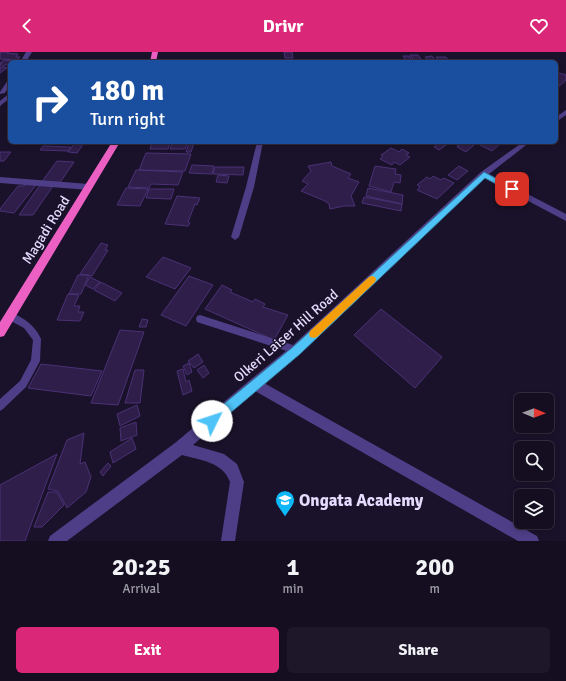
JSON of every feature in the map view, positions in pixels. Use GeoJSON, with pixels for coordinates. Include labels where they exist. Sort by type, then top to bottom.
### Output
{"type":"FeatureCollection","features":[{"type":"Feature","properties":{"kind":"highway","name":"Magadi Road"},"geometry":{"type":"LineString","coordinates":[[0,332],[115,144]]}},
{"type":"Feature","properties":{"kind":"street"},"geometry":{"type":"LineString","coordinates":[[1,93],[8,84]]}},
{"type":"Feature","properties":{"kind":"street"},"geometry":{"type":"LineString","coordinates":[[0,104],[8,95]]}},
{"type":"Feature","properties":{"kind":"street"},"geometry":{"type":"LineString","coordinates":[[235,237],[250,187],[260,144]]}},
{"type":"Feature","properties":{"kind":"street","name":"Olkeri Laiser Hill Road"},"geometry":{"type":"LineString","coordinates":[[55,541],[180,448],[296,350],[484,174],[524,144]]}},
{"type":"Feature","properties":{"kind":"street"},"geometry":{"type":"LineString","coordinates":[[484,174],[566,218]]}},
{"type":"Feature","properties":{"kind":"street"},"geometry":{"type":"LineString","coordinates":[[0,180],[89,187]]}},
{"type":"Feature","properties":{"kind":"street"},"geometry":{"type":"LineString","coordinates":[[254,384],[532,541]]}},
{"type":"Feature","properties":{"kind":"street"},"geometry":{"type":"LineString","coordinates":[[180,448],[219,459],[232,470],[237,482],[228,541]]}},
{"type":"Feature","properties":{"kind":"lane"},"geometry":{"type":"LineString","coordinates":[[0,406],[23,384],[36,361],[38,339],[27,325],[10,316]]}},
{"type":"Feature","properties":{"kind":"lane"},"geometry":{"type":"LineString","coordinates":[[200,319],[296,350]]}},
{"type":"Feature","properties":{"kind":"building"},"geometry":{"type":"Polygon","coordinates":[[[0,52],[18,54],[16,57],[20,57],[17,60],[0,59],[0,52]]]}},
{"type":"Feature","properties":{"kind":"building"},"geometry":{"type":"Polygon","coordinates":[[[284,52],[292,52],[293,58],[285,58],[284,52]]]}},
{"type":"Feature","properties":{"kind":"building"},"geometry":{"type":"Polygon","coordinates":[[[410,55],[418,55],[422,60],[414,60],[410,55]]]}},
{"type":"Feature","properties":{"kind":"building"},"geometry":{"type":"Polygon","coordinates":[[[403,56],[409,56],[412,60],[406,60],[403,56]]]}},
{"type":"Feature","properties":{"kind":"building"},"geometry":{"type":"Polygon","coordinates":[[[432,56],[435,60],[427,60],[425,57],[432,56]]]}},
{"type":"Feature","properties":{"kind":"building"},"geometry":{"type":"Polygon","coordinates":[[[436,57],[446,57],[448,60],[438,60],[436,57]]]}},
{"type":"Feature","properties":{"kind":"building"},"geometry":{"type":"Polygon","coordinates":[[[4,60],[8,60],[8,65],[2,67],[7,68],[0,73],[0,65],[2,63],[0,63],[4,60]]]}},
{"type":"Feature","properties":{"kind":"building"},"geometry":{"type":"Polygon","coordinates":[[[558,73],[566,75],[566,80],[558,87],[558,73]]]}},
{"type":"Feature","properties":{"kind":"building"},"geometry":{"type":"Polygon","coordinates":[[[74,144],[83,144],[77,153],[68,152],[74,144]]]}},
{"type":"Feature","properties":{"kind":"building"},"geometry":{"type":"Polygon","coordinates":[[[152,144],[170,144],[168,149],[150,149],[152,144]]]}},
{"type":"Feature","properties":{"kind":"building"},"geometry":{"type":"Polygon","coordinates":[[[172,144],[187,144],[185,149],[170,149],[172,144]]]}},
{"type":"Feature","properties":{"kind":"building"},"geometry":{"type":"Polygon","coordinates":[[[189,144],[194,144],[191,152],[186,152],[189,144]]]}},
{"type":"Feature","properties":{"kind":"building"},"geometry":{"type":"Polygon","coordinates":[[[438,144],[447,144],[439,150],[434,147],[438,144]]]}},
{"type":"Feature","properties":{"kind":"building"},"geometry":{"type":"Polygon","coordinates":[[[456,144],[474,145],[466,152],[457,147],[459,146],[456,144]]]}},
{"type":"Feature","properties":{"kind":"building"},"geometry":{"type":"Polygon","coordinates":[[[481,144],[500,144],[492,151],[480,145],[481,144]]]}},
{"type":"Feature","properties":{"kind":"building"},"geometry":{"type":"Polygon","coordinates":[[[43,146],[71,147],[68,151],[40,150],[43,146]]]}},
{"type":"Feature","properties":{"kind":"building"},"geometry":{"type":"Polygon","coordinates":[[[391,148],[399,152],[402,149],[409,153],[406,155],[410,157],[400,165],[394,162],[392,165],[380,159],[383,156],[381,155],[391,148]]]}},
{"type":"Feature","properties":{"kind":"building"},"geometry":{"type":"Polygon","coordinates":[[[0,152],[11,152],[4,161],[0,161],[0,152]]]}},
{"type":"Feature","properties":{"kind":"building"},"geometry":{"type":"Polygon","coordinates":[[[146,153],[191,154],[185,171],[139,170],[146,153]]]}},
{"type":"Feature","properties":{"kind":"building"},"geometry":{"type":"Polygon","coordinates":[[[57,161],[74,162],[59,184],[41,183],[57,161]]]}},
{"type":"Feature","properties":{"kind":"building"},"geometry":{"type":"Polygon","coordinates":[[[331,162],[332,166],[351,174],[348,178],[359,182],[351,196],[355,206],[344,206],[330,209],[329,204],[325,201],[301,191],[308,184],[302,181],[311,171],[308,166],[331,162]]]}},
{"type":"Feature","properties":{"kind":"building"},"geometry":{"type":"Polygon","coordinates":[[[192,165],[214,166],[212,174],[189,173],[192,165]]]}},
{"type":"Feature","properties":{"kind":"building"},"geometry":{"type":"Polygon","coordinates":[[[375,166],[396,169],[395,174],[401,175],[400,183],[394,182],[391,192],[369,186],[375,166]]]}},
{"type":"Feature","properties":{"kind":"building"},"geometry":{"type":"Polygon","coordinates":[[[459,166],[468,171],[457,180],[448,175],[459,166]]]}},
{"type":"Feature","properties":{"kind":"building"},"geometry":{"type":"Polygon","coordinates":[[[215,167],[244,167],[243,175],[213,174],[215,167]]]}},
{"type":"Feature","properties":{"kind":"building"},"geometry":{"type":"Polygon","coordinates":[[[136,170],[183,172],[178,185],[151,184],[149,188],[128,187],[136,170]]]}},
{"type":"Feature","properties":{"kind":"building"},"geometry":{"type":"Polygon","coordinates":[[[218,175],[229,176],[227,183],[216,182],[218,175]]]}},
{"type":"Feature","properties":{"kind":"building"},"geometry":{"type":"Polygon","coordinates":[[[433,176],[441,180],[444,178],[454,183],[437,199],[417,190],[420,187],[417,185],[427,177],[430,179],[433,176]]]}},
{"type":"Feature","properties":{"kind":"building"},"geometry":{"type":"Polygon","coordinates":[[[26,184],[36,185],[14,213],[0,211],[18,186],[24,186],[26,184]]]}},
{"type":"Feature","properties":{"kind":"building"},"geometry":{"type":"Polygon","coordinates":[[[40,185],[53,186],[33,215],[19,215],[40,185]]]}},
{"type":"Feature","properties":{"kind":"building"},"geometry":{"type":"Polygon","coordinates":[[[126,188],[148,189],[140,206],[117,205],[126,188]]]}},
{"type":"Feature","properties":{"kind":"building"},"geometry":{"type":"Polygon","coordinates":[[[368,188],[403,195],[402,204],[366,196],[368,188]]]}},
{"type":"Feature","properties":{"kind":"building"},"geometry":{"type":"Polygon","coordinates":[[[149,189],[174,189],[171,199],[146,198],[149,189]]]}},
{"type":"Feature","properties":{"kind":"building"},"geometry":{"type":"Polygon","coordinates":[[[177,196],[200,198],[197,205],[195,204],[188,222],[190,223],[188,226],[165,224],[177,196]]]}},
{"type":"Feature","properties":{"kind":"building"},"geometry":{"type":"Polygon","coordinates":[[[364,197],[402,204],[401,211],[362,203],[364,197]]]}},
{"type":"Feature","properties":{"kind":"building"},"geometry":{"type":"Polygon","coordinates":[[[101,243],[108,245],[105,250],[108,250],[92,276],[80,274],[101,243]]]}},
{"type":"Feature","properties":{"kind":"building"},"geometry":{"type":"Polygon","coordinates":[[[163,257],[191,268],[175,289],[146,277],[163,257]]]}},
{"type":"Feature","properties":{"kind":"building"},"geometry":{"type":"Polygon","coordinates":[[[78,275],[89,275],[81,294],[69,294],[78,275]]]}},
{"type":"Feature","properties":{"kind":"building"},"geometry":{"type":"Polygon","coordinates":[[[189,276],[213,285],[186,326],[161,315],[189,276]]]}},
{"type":"Feature","properties":{"kind":"building"},"geometry":{"type":"Polygon","coordinates":[[[90,277],[100,282],[93,289],[85,285],[90,277]]]}},
{"type":"Feature","properties":{"kind":"building"},"geometry":{"type":"Polygon","coordinates":[[[101,282],[122,293],[115,301],[94,290],[101,282]]]}},
{"type":"Feature","properties":{"kind":"building"},"geometry":{"type":"Polygon","coordinates":[[[222,285],[232,290],[230,292],[253,302],[255,299],[265,304],[263,307],[288,315],[274,340],[205,309],[222,285]]]}},
{"type":"Feature","properties":{"kind":"building"},"geometry":{"type":"Polygon","coordinates":[[[68,294],[79,295],[74,306],[80,306],[78,312],[84,312],[80,321],[57,320],[68,294]]]}},
{"type":"Feature","properties":{"kind":"building"},"geometry":{"type":"Polygon","coordinates":[[[381,309],[442,357],[415,388],[354,335],[381,309]]]}},
{"type":"Feature","properties":{"kind":"building"},"geometry":{"type":"Polygon","coordinates":[[[142,319],[148,320],[146,327],[139,327],[142,319]]]}},
{"type":"Feature","properties":{"kind":"building"},"geometry":{"type":"Polygon","coordinates":[[[120,330],[144,332],[118,405],[91,403],[120,330]]]}},
{"type":"Feature","properties":{"kind":"building"},"geometry":{"type":"Polygon","coordinates":[[[198,354],[203,362],[194,368],[188,361],[198,354]]]}},
{"type":"Feature","properties":{"kind":"building"},"geometry":{"type":"Polygon","coordinates":[[[189,363],[192,372],[187,375],[183,366],[189,363]]]}},
{"type":"Feature","properties":{"kind":"building"},"geometry":{"type":"Polygon","coordinates":[[[41,364],[102,371],[91,396],[28,388],[41,364]]]}},
{"type":"Feature","properties":{"kind":"building"},"geometry":{"type":"Polygon","coordinates":[[[204,365],[209,373],[203,378],[197,370],[204,365]]]}},
{"type":"Feature","properties":{"kind":"building"},"geometry":{"type":"Polygon","coordinates":[[[183,369],[186,382],[189,380],[192,391],[183,395],[177,371],[183,369]]]}},
{"type":"Feature","properties":{"kind":"building"},"geometry":{"type":"Polygon","coordinates":[[[135,370],[144,370],[140,403],[125,403],[135,370]]]}},
{"type":"Feature","properties":{"kind":"building"},"geometry":{"type":"Polygon","coordinates":[[[137,405],[140,416],[120,426],[117,414],[137,405]]]}},
{"type":"Feature","properties":{"kind":"building"},"geometry":{"type":"Polygon","coordinates":[[[136,422],[137,435],[121,441],[120,428],[136,422]]]}},
{"type":"Feature","properties":{"kind":"building"},"geometry":{"type":"Polygon","coordinates":[[[84,433],[80,464],[85,462],[91,477],[86,492],[67,508],[58,491],[48,489],[67,440],[84,433]]]}},
{"type":"Feature","properties":{"kind":"building"},"geometry":{"type":"Polygon","coordinates":[[[132,438],[136,449],[113,463],[110,452],[132,438]]]}},
{"type":"Feature","properties":{"kind":"building"},"geometry":{"type":"Polygon","coordinates":[[[57,454],[25,541],[0,541],[0,485],[57,454]]]}},
{"type":"Feature","properties":{"kind":"building"},"geometry":{"type":"Polygon","coordinates":[[[108,463],[111,466],[103,476],[100,472],[108,463]]]}},
{"type":"Feature","properties":{"kind":"building"},"geometry":{"type":"Polygon","coordinates":[[[48,492],[57,492],[64,505],[42,527],[34,527],[48,492]]]}},
{"type":"Feature","properties":{"kind":"slow traffic"},"geometry":{"type":"LineString","coordinates":[[314,334],[372,279]]}},
{"type":"Feature","properties":{"kind":"place","name":"Ongata Academy"},"geometry":{"type":"Point","coordinates":[285,517]}},
{"type":"Feature","properties":{"kind":"route"},"geometry":{"type":"LineString","coordinates":[[212,421],[296,350],[484,174],[512,189]]}}]}
